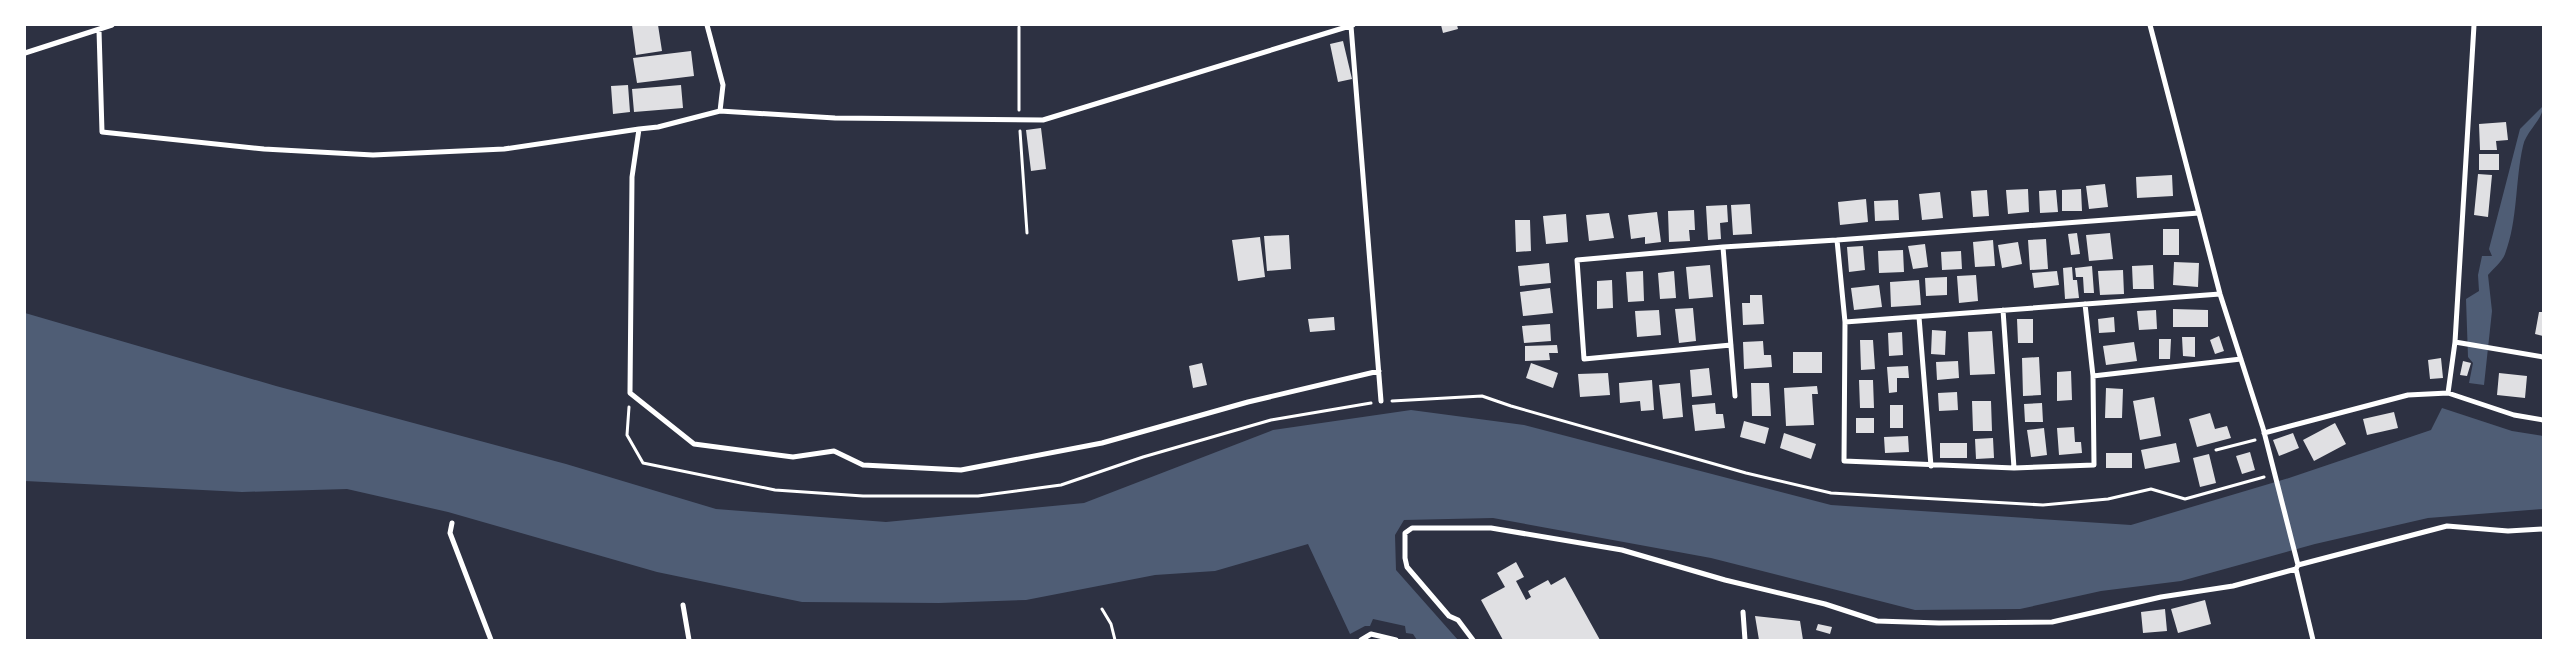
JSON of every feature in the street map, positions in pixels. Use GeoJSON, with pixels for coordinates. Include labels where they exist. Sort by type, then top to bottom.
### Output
{"type":"FeatureCollection","features":[{"type":"Feature","properties":{"kind":"street"},"geometry":{"type":"LineString","coordinates":[[25,53],[112,25]]}},
{"type":"Feature","properties":{"kind":"street"},"geometry":{"type":"LineString","coordinates":[[707,25],[723,85],[720,111]]}},
{"type":"Feature","properties":{"kind":"street"},"geometry":{"type":"LineString","coordinates":[[99,30],[102,132],[264,149],[373,155],[504,149],[658,127],[720,111],[835,118],[1044,120],[1352,25],[1381,401]]}},
{"type":"Feature","properties":{"kind":"street"},"geometry":{"type":"LineString","coordinates":[[2150,25],[2220,294],[2264,435],[2313,640]]}},
{"type":"Feature","properties":{"kind":"street"},"geometry":{"type":"LineString","coordinates":[[2448,393],[2455,342],[2474,25]]}},
{"type":"Feature","properties":{"kind":"street"},"geometry":{"type":"LineString","coordinates":[[639,129],[632,177],[630,393],[694,444],[793,457],[834,451],[863,465],[961,470],[1102,444],[1248,402],[1378,371]]}},
{"type":"Feature","properties":{"kind":"street"},"geometry":{"type":"LineString","coordinates":[[1731,345],[1584,359],[1577,260],[2198,213]]}},
{"type":"Feature","properties":{"kind":"street"},"geometry":{"type":"LineString","coordinates":[[1837,240],[1845,322],[1844,461],[2014,468],[2094,465],[2093,376],[2085,304]]}},
{"type":"Feature","properties":{"kind":"street"},"geometry":{"type":"LineString","coordinates":[[1723,248],[1735,396]]}},
{"type":"Feature","properties":{"kind":"street"},"geometry":{"type":"LineString","coordinates":[[1845,322],[2220,294]]}},
{"type":"Feature","properties":{"kind":"street"},"geometry":{"type":"LineString","coordinates":[[2003,310],[2014,468]]}},
{"type":"Feature","properties":{"kind":"street"},"geometry":{"type":"LineString","coordinates":[[1919,317],[1931,466]]}},
{"type":"Feature","properties":{"kind":"street"},"geometry":{"type":"LineString","coordinates":[[2455,342],[2543,357]]}},
{"type":"Feature","properties":{"kind":"street"},"geometry":{"type":"LineString","coordinates":[[2093,376],[2241,359]]}},
{"type":"Feature","properties":{"kind":"street"},"geometry":{"type":"LineString","coordinates":[[2264,435],[2408,395],[2448,393],[2514,414],[2543,420]]}},
{"type":"Feature","properties":{"kind":"street"},"geometry":{"type":"LineString","coordinates":[[452,523],[450,533],[491,640]]}},
{"type":"Feature","properties":{"kind":"street"},"geometry":{"type":"LineString","coordinates":[[1473,640],[1458,620],[1449,616],[1407,567],[1404,558],[1405,533],[1408,530],[1412,528],[1491,528],[1622,550],[1725,580],[1825,604],[1877,621],[1940,623],[2052,622],[2162,597],[2233,586],[2447,526],[2508,531],[2543,529]]}},
{"type":"Feature","properties":{"kind":"street"},"geometry":{"type":"LineString","coordinates":[[682,605],[689,640]]}},
{"type":"Feature","properties":{"kind":"street"},"geometry":{"type":"LineString","coordinates":[[1742,612],[1745,640]]}},
{"type":"Feature","properties":{"kind":"street"},"geometry":{"type":"LineString","coordinates":[[1361,640],[1372,634],[1396,640]]}},
{"type":"Feature","properties":{"kind":"path"},"geometry":{"type":"LineString","coordinates":[[1381,401],[1482,396],[1746,473],[1831,493],[2043,505],[2108,499],[2151,489],[2184,498],[2274,474]]}},
{"type":"Feature","properties":{"kind":"path"},"geometry":{"type":"LineString","coordinates":[[2216,450],[2264,435]]}},
{"type":"Feature","properties":{"kind":"path"},"geometry":{"type":"LineString","coordinates":[[1102,609],[1111,624],[1115,640]]}},
{"type":"Feature","properties":{"kind":"water"},"geometry":{"type":"Polygon","coordinates":[[[2543,106],[2540,116],[2527,135],[2523,146],[2512,228],[2505,254],[2500,263],[2488,275],[2492,311],[2484,385],[2469,383],[2473,363],[2468,357],[2466,299],[2479,291],[2478,275],[2482,256],[2492,256],[2489,249],[2520,129],[2543,106]]]}},
{"type":"Feature","properties":{"kind":"water"},"geometry":{"type":"Polygon","coordinates":[[[25,313],[276,386],[566,464],[716,509],[886,522],[1084,503],[1273,430],[1411,410],[1524,425],[1831,505],[2131,525],[2289,478],[2431,430],[2442,408],[2512,431],[2543,436],[2543,509],[2428,518],[2315,544],[2181,581],[2101,591],[2020,609],[1915,610],[1711,558],[1493,518],[1404,520],[1395,535],[1396,570],[1458,640],[1417,640],[1413,634],[1406,633],[1405,626],[1373,619],[1370,626],[1365,626],[1350,634],[1308,544],[1215,571],[1155,575],[1026,600],[939,603],[802,602],[657,572],[448,512],[347,489],[242,492],[25,481],[25,313]]]}},
{"type":"Feature","properties":{"kind":"building"},"geometry":{"type":"Polygon","coordinates":[[[632,25],[658,25],[662,51],[636,55],[632,25]]]}},
{"type":"Feature","properties":{"kind":"building"},"geometry":{"type":"Polygon","coordinates":[[[1441,25],[1457,25],[1458,29],[1443,33],[1441,25]]]}},
{"type":"Feature","properties":{"kind":"building"},"geometry":{"type":"Polygon","coordinates":[[[1343,41],[1352,79],[1338,82],[1330,44],[1343,41]]]}},
{"type":"Feature","properties":{"kind":"building"},"geometry":{"type":"Polygon","coordinates":[[[691,51],[694,76],[637,83],[633,58],[691,51]]]}},
{"type":"Feature","properties":{"kind":"building"},"geometry":{"type":"Polygon","coordinates":[[[628,85],[630,112],[613,114],[611,86],[628,85]]]}},
{"type":"Feature","properties":{"kind":"building"},"geometry":{"type":"Polygon","coordinates":[[[681,85],[683,108],[634,112],[632,89],[681,85]]]}},
{"type":"Feature","properties":{"kind":"building"},"geometry":{"type":"Polygon","coordinates":[[[2506,122],[2508,140],[2496,141],[2497,150],[2480,150],[2479,124],[2506,122]]]}},
{"type":"Feature","properties":{"kind":"building"},"geometry":{"type":"Polygon","coordinates":[[[1041,128],[1046,169],[1031,171],[1026,130],[1041,128]]]}},
{"type":"Feature","properties":{"kind":"building"},"geometry":{"type":"Polygon","coordinates":[[[2479,154],[2499,154],[2499,170],[2479,170],[2479,154]]]}},
{"type":"Feature","properties":{"kind":"building"},"geometry":{"type":"Polygon","coordinates":[[[2478,174],[2492,175],[2488,217],[2474,215],[2478,174]]]}},
{"type":"Feature","properties":{"kind":"building"},"geometry":{"type":"Polygon","coordinates":[[[2172,175],[2173,196],[2137,198],[2136,177],[2172,175]]]}},
{"type":"Feature","properties":{"kind":"building"},"geometry":{"type":"Polygon","coordinates":[[[2105,184],[2108,207],[2089,209],[2086,186],[2105,184]]]}},
{"type":"Feature","properties":{"kind":"building"},"geometry":{"type":"Polygon","coordinates":[[[2028,189],[2029,212],[2008,214],[2006,190],[2028,189]]]}},
{"type":"Feature","properties":{"kind":"building"},"geometry":{"type":"Polygon","coordinates":[[[2081,189],[2082,211],[2062,211],[2062,190],[2081,189]]]}},
{"type":"Feature","properties":{"kind":"building"},"geometry":{"type":"Polygon","coordinates":[[[1987,190],[1989,216],[1973,217],[1971,191],[1987,190]]]}},
{"type":"Feature","properties":{"kind":"building"},"geometry":{"type":"Polygon","coordinates":[[[2056,190],[2058,212],[2040,213],[2039,191],[2056,190]]]}},
{"type":"Feature","properties":{"kind":"building"},"geometry":{"type":"Polygon","coordinates":[[[1940,192],[1943,218],[1922,220],[1919,194],[1940,192]]]}},
{"type":"Feature","properties":{"kind":"building"},"geometry":{"type":"Polygon","coordinates":[[[1866,199],[1868,222],[1840,225],[1838,202],[1866,199]]]}},
{"type":"Feature","properties":{"kind":"building"},"geometry":{"type":"Polygon","coordinates":[[[1898,200],[1899,220],[1875,221],[1874,201],[1898,200]]]}},
{"type":"Feature","properties":{"kind":"building"},"geometry":{"type":"Polygon","coordinates":[[[1750,204],[1752,234],[1733,235],[1731,205],[1750,204]]]}},
{"type":"Feature","properties":{"kind":"building"},"geometry":{"type":"Polygon","coordinates":[[[1727,205],[1728,222],[1720,223],[1721,239],[1708,240],[1706,206],[1727,205]]]}},
{"type":"Feature","properties":{"kind":"building"},"geometry":{"type":"Polygon","coordinates":[[[1694,210],[1695,230],[1689,230],[1690,241],[1669,242],[1668,211],[1694,210]]]}},
{"type":"Feature","properties":{"kind":"building"},"geometry":{"type":"Polygon","coordinates":[[[1657,212],[1661,242],[1645,244],[1645,237],[1631,239],[1628,215],[1657,212]]]}},
{"type":"Feature","properties":{"kind":"building"},"geometry":{"type":"Polygon","coordinates":[[[1609,213],[1614,238],[1589,241],[1586,215],[1609,213]]]}},
{"type":"Feature","properties":{"kind":"building"},"geometry":{"type":"Polygon","coordinates":[[[1566,214],[1568,242],[1546,244],[1543,216],[1566,214]]]}},
{"type":"Feature","properties":{"kind":"building"},"geometry":{"type":"Polygon","coordinates":[[[1515,220],[1530,220],[1531,251],[1516,252],[1515,220]]]}},
{"type":"Feature","properties":{"kind":"building"},"geometry":{"type":"Polygon","coordinates":[[[2163,229],[2179,229],[2179,255],[2163,255],[2163,229]]]}},
{"type":"Feature","properties":{"kind":"building"},"geometry":{"type":"Polygon","coordinates":[[[2077,233],[2080,254],[2071,255],[2068,234],[2077,233]]]}},
{"type":"Feature","properties":{"kind":"building"},"geometry":{"type":"Polygon","coordinates":[[[2110,233],[2113,259],[2089,261],[2086,235],[2110,233]]]}},
{"type":"Feature","properties":{"kind":"building"},"geometry":{"type":"Polygon","coordinates":[[[1289,235],[1291,269],[1267,271],[1264,236],[1289,235]]]}},
{"type":"Feature","properties":{"kind":"building"},"geometry":{"type":"Polygon","coordinates":[[[1260,237],[1265,277],[1238,281],[1232,240],[1260,237]]]}},
{"type":"Feature","properties":{"kind":"building"},"geometry":{"type":"Polygon","coordinates":[[[2046,239],[2048,269],[2030,270],[2028,240],[2046,239]]]}},
{"type":"Feature","properties":{"kind":"building"},"geometry":{"type":"Polygon","coordinates":[[[1993,240],[1995,266],[1975,267],[1973,242],[1993,240]]]}},
{"type":"Feature","properties":{"kind":"building"},"geometry":{"type":"Polygon","coordinates":[[[2018,242],[2022,264],[2002,268],[1998,245],[2018,242]]]}},
{"type":"Feature","properties":{"kind":"building"},"geometry":{"type":"Polygon","coordinates":[[[1925,244],[1928,267],[1913,269],[1908,246],[1925,244]]]}},
{"type":"Feature","properties":{"kind":"building"},"geometry":{"type":"Polygon","coordinates":[[[1863,246],[1865,270],[1849,272],[1847,247],[1863,246]]]}},
{"type":"Feature","properties":{"kind":"building"},"geometry":{"type":"Polygon","coordinates":[[[1903,250],[1904,272],[1879,273],[1878,251],[1903,250]]]}},
{"type":"Feature","properties":{"kind":"building"},"geometry":{"type":"Polygon","coordinates":[[[1961,251],[1962,269],[1942,270],[1941,252],[1961,251]]]}},
{"type":"Feature","properties":{"kind":"building"},"geometry":{"type":"Polygon","coordinates":[[[2174,262],[2199,263],[2198,287],[2173,285],[2174,262]]]}},
{"type":"Feature","properties":{"kind":"building"},"geometry":{"type":"Polygon","coordinates":[[[1549,263],[1551,283],[1520,286],[1518,266],[1549,263]]]}},
{"type":"Feature","properties":{"kind":"building"},"geometry":{"type":"Polygon","coordinates":[[[1710,265],[1713,297],[1689,299],[1686,267],[1710,265]]]}},
{"type":"Feature","properties":{"kind":"building"},"geometry":{"type":"Polygon","coordinates":[[[2153,265],[2154,289],[2133,289],[2132,266],[2153,265]]]}},
{"type":"Feature","properties":{"kind":"building"},"geometry":{"type":"Polygon","coordinates":[[[2092,266],[2094,293],[2084,293],[2083,277],[2076,277],[2075,268],[2092,266]]]}},
{"type":"Feature","properties":{"kind":"building"},"geometry":{"type":"Polygon","coordinates":[[[2072,267],[2073,280],[2077,280],[2079,298],[2065,299],[2063,268],[2072,267]]]}},
{"type":"Feature","properties":{"kind":"building"},"geometry":{"type":"Polygon","coordinates":[[[2123,270],[2124,294],[2100,295],[2098,271],[2123,270]]]}},
{"type":"Feature","properties":{"kind":"building"},"geometry":{"type":"Polygon","coordinates":[[[1643,271],[1644,301],[1628,302],[1626,272],[1643,271]]]}},
{"type":"Feature","properties":{"kind":"building"},"geometry":{"type":"Polygon","coordinates":[[[1674,271],[1676,298],[1660,299],[1658,273],[1674,271]]]}},
{"type":"Feature","properties":{"kind":"building"},"geometry":{"type":"Polygon","coordinates":[[[2057,271],[2059,285],[2034,288],[2032,273],[2057,271]]]}},
{"type":"Feature","properties":{"kind":"building"},"geometry":{"type":"Polygon","coordinates":[[[1976,275],[1978,301],[1959,303],[1957,276],[1976,275]]]}},
{"type":"Feature","properties":{"kind":"building"},"geometry":{"type":"Polygon","coordinates":[[[1947,277],[1947,295],[1926,296],[1925,278],[1947,277]]]}},
{"type":"Feature","properties":{"kind":"building"},"geometry":{"type":"Polygon","coordinates":[[[1612,280],[1613,308],[1597,309],[1597,281],[1612,280]]]}},
{"type":"Feature","properties":{"kind":"building"},"geometry":{"type":"Polygon","coordinates":[[[1919,280],[1921,305],[1891,307],[1890,282],[1919,280]]]}},
{"type":"Feature","properties":{"kind":"building"},"geometry":{"type":"Polygon","coordinates":[[[1879,285],[1882,307],[1854,310],[1851,288],[1879,285]]]}},
{"type":"Feature","properties":{"kind":"building"},"geometry":{"type":"Polygon","coordinates":[[[1550,288],[1553,313],[1523,316],[1520,292],[1550,288]]]}},
{"type":"Feature","properties":{"kind":"building"},"geometry":{"type":"Polygon","coordinates":[[[1750,295],[1762,295],[1764,324],[1743,325],[1742,303],[1750,303],[1750,295]]]}},
{"type":"Feature","properties":{"kind":"building"},"geometry":{"type":"Polygon","coordinates":[[[1693,308],[1696,341],[1679,343],[1675,309],[1693,308]]]}},
{"type":"Feature","properties":{"kind":"building"},"geometry":{"type":"Polygon","coordinates":[[[2173,309],[2208,310],[2208,327],[2173,327],[2173,309]]]}},
{"type":"Feature","properties":{"kind":"building"},"geometry":{"type":"Polygon","coordinates":[[[1659,310],[1661,335],[1637,337],[1635,311],[1659,310]]]}},
{"type":"Feature","properties":{"kind":"building"},"geometry":{"type":"Polygon","coordinates":[[[2156,310],[2157,329],[2139,330],[2137,311],[2156,310]]]}},
{"type":"Feature","properties":{"kind":"building"},"geometry":{"type":"Polygon","coordinates":[[[2539,312],[2543,312],[2543,336],[2535,334],[2539,312]]]}},
{"type":"Feature","properties":{"kind":"building"},"geometry":{"type":"Polygon","coordinates":[[[1334,317],[1335,330],[1310,332],[1308,319],[1334,317]]]}},
{"type":"Feature","properties":{"kind":"building"},"geometry":{"type":"Polygon","coordinates":[[[2114,317],[2115,332],[2099,333],[2098,319],[2114,317]]]}},
{"type":"Feature","properties":{"kind":"building"},"geometry":{"type":"Polygon","coordinates":[[[2017,319],[2033,319],[2033,343],[2018,343],[2017,319]]]}},
{"type":"Feature","properties":{"kind":"building"},"geometry":{"type":"Polygon","coordinates":[[[1550,324],[1551,341],[1524,343],[1522,326],[1550,324]]]}},
{"type":"Feature","properties":{"kind":"building"},"geometry":{"type":"Polygon","coordinates":[[[1932,330],[1946,331],[1945,355],[1931,354],[1932,330]]]}},
{"type":"Feature","properties":{"kind":"building"},"geometry":{"type":"Polygon","coordinates":[[[1992,331],[1995,374],[1970,375],[1968,332],[1992,331]]]}},
{"type":"Feature","properties":{"kind":"building"},"geometry":{"type":"Polygon","coordinates":[[[1902,332],[1903,355],[1889,356],[1888,333],[1902,332]]]}},
{"type":"Feature","properties":{"kind":"building"},"geometry":{"type":"Polygon","coordinates":[[[2219,336],[2224,351],[2215,354],[2210,340],[2219,336]]]}},
{"type":"Feature","properties":{"kind":"building"},"geometry":{"type":"Polygon","coordinates":[[[2182,337],[2195,337],[2195,357],[2183,356],[2182,337]]]}},
{"type":"Feature","properties":{"kind":"building"},"geometry":{"type":"Polygon","coordinates":[[[2159,339],[2171,339],[2170,359],[2159,359],[2159,339]]]}},
{"type":"Feature","properties":{"kind":"building"},"geometry":{"type":"Polygon","coordinates":[[[1860,340],[1873,340],[1875,369],[1861,370],[1860,340]]]}},
{"type":"Feature","properties":{"kind":"building"},"geometry":{"type":"Polygon","coordinates":[[[1763,341],[1764,355],[1771,355],[1772,367],[1744,369],[1743,342],[1763,341]]]}},
{"type":"Feature","properties":{"kind":"building"},"geometry":{"type":"Polygon","coordinates":[[[2134,342],[2137,361],[2106,365],[2103,346],[2134,342]]]}},
{"type":"Feature","properties":{"kind":"building"},"geometry":{"type":"Polygon","coordinates":[[[1557,345],[1558,353],[1549,353],[1550,360],[1525,361],[1525,346],[1557,345]]]}},
{"type":"Feature","properties":{"kind":"building"},"geometry":{"type":"Polygon","coordinates":[[[1793,352],[1822,352],[1822,373],[1793,373],[1793,352]]]}},
{"type":"Feature","properties":{"kind":"building"},"geometry":{"type":"Polygon","coordinates":[[[2039,357],[2041,395],[2023,396],[2022,358],[2039,357]]]}},
{"type":"Feature","properties":{"kind":"building"},"geometry":{"type":"Polygon","coordinates":[[[2441,358],[2443,378],[2430,379],[2428,360],[2441,358]]]}},
{"type":"Feature","properties":{"kind":"building"},"geometry":{"type":"Polygon","coordinates":[[[1958,361],[1959,378],[1937,380],[1936,362],[1958,361]]]}},
{"type":"Feature","properties":{"kind":"building"},"geometry":{"type":"Polygon","coordinates":[[[2463,361],[2471,363],[2467,376],[2460,375],[2463,361]]]}},
{"type":"Feature","properties":{"kind":"building"},"geometry":{"type":"Polygon","coordinates":[[[1202,363],[1207,385],[1193,388],[1189,366],[1202,363]]]}},
{"type":"Feature","properties":{"kind":"building"},"geometry":{"type":"Polygon","coordinates":[[[1531,363],[1558,373],[1553,388],[1526,378],[1531,363]]]}},
{"type":"Feature","properties":{"kind":"building"},"geometry":{"type":"Polygon","coordinates":[[[1908,366],[1909,378],[1897,378],[1897,392],[1889,393],[1887,367],[1908,366]]]}},
{"type":"Feature","properties":{"kind":"building"},"geometry":{"type":"Polygon","coordinates":[[[1709,368],[1712,395],[1692,397],[1690,370],[1709,368]]]}},
{"type":"Feature","properties":{"kind":"building"},"geometry":{"type":"Polygon","coordinates":[[[2071,371],[2072,400],[2057,401],[2057,372],[2071,371]]]}},
{"type":"Feature","properties":{"kind":"building"},"geometry":{"type":"Polygon","coordinates":[[[1608,373],[1610,395],[1580,397],[1578,374],[1608,373]]]}},
{"type":"Feature","properties":{"kind":"building"},"geometry":{"type":"Polygon","coordinates":[[[2499,373],[2527,376],[2525,398],[2497,395],[2499,373]]]}},
{"type":"Feature","properties":{"kind":"building"},"geometry":{"type":"Polygon","coordinates":[[[1652,380],[1654,410],[1641,411],[1640,401],[1620,403],[1619,383],[1652,380]]]}},
{"type":"Feature","properties":{"kind":"building"},"geometry":{"type":"Polygon","coordinates":[[[1859,380],[1873,380],[1874,408],[1860,408],[1859,380]]]}},
{"type":"Feature","properties":{"kind":"building"},"geometry":{"type":"Polygon","coordinates":[[[1680,383],[1683,417],[1663,419],[1659,385],[1680,383]]]}},
{"type":"Feature","properties":{"kind":"building"},"geometry":{"type":"Polygon","coordinates":[[[1751,383],[1769,383],[1771,416],[1752,416],[1751,383]]]}},
{"type":"Feature","properties":{"kind":"building"},"geometry":{"type":"Polygon","coordinates":[[[1817,386],[1818,394],[1812,394],[1814,425],[1786,426],[1784,388],[1817,386]]]}},
{"type":"Feature","properties":{"kind":"building"},"geometry":{"type":"Polygon","coordinates":[[[2106,388],[2123,389],[2122,418],[2105,418],[2106,388]]]}},
{"type":"Feature","properties":{"kind":"building"},"geometry":{"type":"Polygon","coordinates":[[[1957,392],[1958,410],[1939,411],[1938,393],[1957,392]]]}},
{"type":"Feature","properties":{"kind":"building"},"geometry":{"type":"Polygon","coordinates":[[[2154,397],[2161,436],[2140,440],[2133,401],[2154,397]]]}},
{"type":"Feature","properties":{"kind":"building"},"geometry":{"type":"Polygon","coordinates":[[[1972,401],[1991,401],[1992,431],[1973,431],[1972,401]]]}},
{"type":"Feature","properties":{"kind":"building"},"geometry":{"type":"Polygon","coordinates":[[[1715,403],[1716,414],[1723,414],[1725,428],[1695,431],[1692,405],[1715,403]]]}},
{"type":"Feature","properties":{"kind":"building"},"geometry":{"type":"Polygon","coordinates":[[[2042,403],[2043,422],[2025,422],[2024,404],[2042,403]]]}},
{"type":"Feature","properties":{"kind":"building"},"geometry":{"type":"Polygon","coordinates":[[[1890,405],[1903,405],[1903,428],[1890,428],[1890,405]]]}},
{"type":"Feature","properties":{"kind":"building"},"geometry":{"type":"Polygon","coordinates":[[[2394,412],[2398,428],[2367,435],[2363,419],[2394,412]]]}},
{"type":"Feature","properties":{"kind":"building"},"geometry":{"type":"Polygon","coordinates":[[[2210,413],[2215,429],[2227,426],[2231,438],[2197,447],[2189,419],[2210,413]]]}},
{"type":"Feature","properties":{"kind":"building"},"geometry":{"type":"Polygon","coordinates":[[[1856,418],[1874,418],[1874,433],[1856,433],[1856,418]]]}},
{"type":"Feature","properties":{"kind":"building"},"geometry":{"type":"Polygon","coordinates":[[[1744,421],[1769,428],[1765,444],[1740,437],[1744,421]]]}},
{"type":"Feature","properties":{"kind":"building"},"geometry":{"type":"Polygon","coordinates":[[[2335,423],[2346,444],[2314,461],[2303,440],[2335,423]]]}},
{"type":"Feature","properties":{"kind":"building"},"geometry":{"type":"Polygon","coordinates":[[[2074,427],[2075,442],[2081,442],[2082,453],[2059,455],[2057,428],[2074,427]]]}},
{"type":"Feature","properties":{"kind":"building"},"geometry":{"type":"Polygon","coordinates":[[[2044,428],[2047,455],[2031,457],[2027,430],[2044,428]]]}},
{"type":"Feature","properties":{"kind":"building"},"geometry":{"type":"Polygon","coordinates":[[[1784,433],[1816,444],[1811,459],[1780,448],[1784,433]]]}},
{"type":"Feature","properties":{"kind":"building"},"geometry":{"type":"Polygon","coordinates":[[[2293,433],[2299,448],[2279,456],[2273,440],[2293,433]]]}},
{"type":"Feature","properties":{"kind":"building"},"geometry":{"type":"Polygon","coordinates":[[[1908,436],[1909,452],[1885,453],[1884,437],[1908,436]]]}},
{"type":"Feature","properties":{"kind":"building"},"geometry":{"type":"Polygon","coordinates":[[[1993,438],[1994,458],[1976,459],[1975,439],[1993,438]]]}},
{"type":"Feature","properties":{"kind":"building"},"geometry":{"type":"Polygon","coordinates":[[[1940,443],[1967,443],[1967,458],[1940,458],[1940,443]]]}},
{"type":"Feature","properties":{"kind":"building"},"geometry":{"type":"Polygon","coordinates":[[[2176,443],[2180,462],[2145,469],[2141,450],[2176,443]]]}},
{"type":"Feature","properties":{"kind":"building"},"geometry":{"type":"Polygon","coordinates":[[[2250,452],[2255,470],[2242,474],[2236,456],[2250,452]]]}},
{"type":"Feature","properties":{"kind":"building"},"geometry":{"type":"Polygon","coordinates":[[[2106,453],[2132,453],[2132,468],[2106,468],[2106,453]]]}},
{"type":"Feature","properties":{"kind":"building"},"geometry":{"type":"Polygon","coordinates":[[[2209,454],[2216,483],[2200,487],[2193,458],[2209,454]]]}},
{"type":"Feature","properties":{"kind":"building"},"geometry":{"type":"Polygon","coordinates":[[[1516,562],[1524,577],[1516,581],[1526,600],[1531,597],[1528,591],[1548,580],[1551,585],[1565,577],[1600,640],[1503,640],[1481,600],[1505,587],[1497,573],[1516,562]]]}},
{"type":"Feature","properties":{"kind":"building"},"geometry":{"type":"Polygon","coordinates":[[[2205,600],[2211,624],[2178,633],[2171,609],[2205,600]]]}},
{"type":"Feature","properties":{"kind":"building"},"geometry":{"type":"Polygon","coordinates":[[[2165,609],[2167,631],[2143,633],[2141,612],[2165,609]]]}},
{"type":"Feature","properties":{"kind":"building"},"geometry":{"type":"Polygon","coordinates":[[[1755,616],[1800,621],[1803,640],[1759,640],[1755,616]]]}},
{"type":"Feature","properties":{"kind":"building"},"geometry":{"type":"Polygon","coordinates":[[[1818,624],[1832,627],[1830,634],[1816,630],[1818,624]]]}}]}
